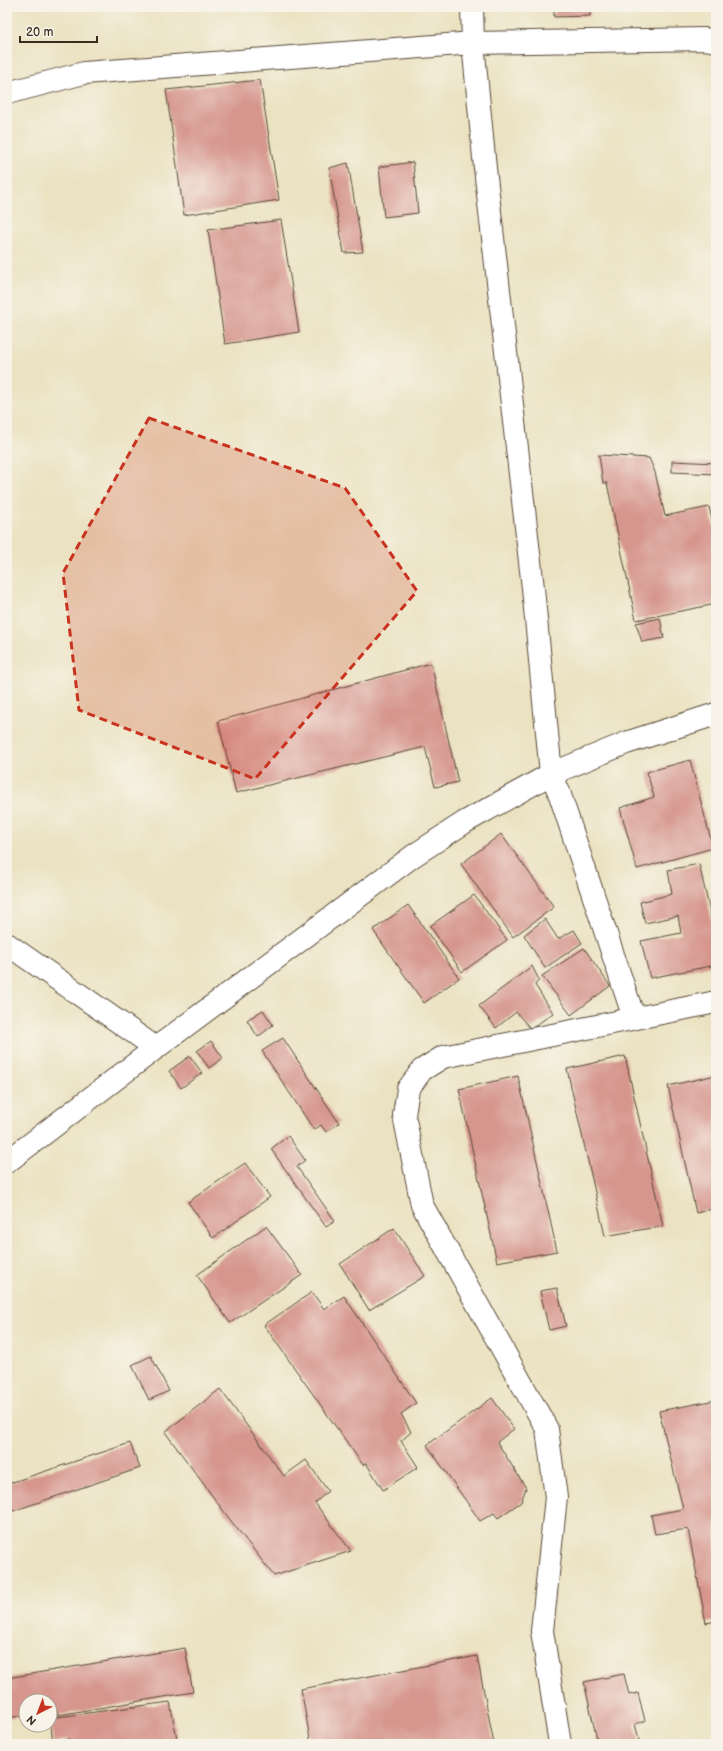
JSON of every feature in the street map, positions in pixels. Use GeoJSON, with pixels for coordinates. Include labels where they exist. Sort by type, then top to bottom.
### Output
{"type":"FeatureCollection","features":[{"type":"Feature","properties":{"kind":"street"},"geometry":{"type":"LineString","coordinates":[[472,7],[485,168],[533,588],[551,774],[559,792],[634,1018]]}},
{"type":"Feature","properties":{"kind":"street"},"geometry":{"type":"LineString","coordinates":[[7,93],[84,72],[474,43],[716,41]]}},
{"type":"Feature","properties":{"kind":"street"},"geometry":{"type":"LineString","coordinates":[[7,1162],[156,1048],[413,856],[465,822],[551,774],[626,743],[716,714]]}},
{"type":"Feature","properties":{"kind":"street"},"geometry":{"type":"LineString","coordinates":[[7,944],[156,1048]]}},
{"type":"Feature","properties":{"kind":"street"},"geometry":{"type":"LineString","coordinates":[[560,1744],[542,1631],[556,1497],[547,1429],[422,1205],[404,1115],[408,1089],[422,1070],[443,1057],[716,1002]]}},
{"type":"Feature","properties":{"kind":"highlighted area"},"geometry":{"type":"Polygon","coordinates":[[[149,418],[345,488],[417,591],[255,779],[79,710],[63,573],[149,418]]]}},
{"type":"Feature","properties":{"kind":"building"},"geometry":{"type":"Polygon","coordinates":[[[554,7],[590,7],[590,16],[554,17],[554,7]]]}},
{"type":"Feature","properties":{"kind":"building"},"geometry":{"type":"Polygon","coordinates":[[[260,80],[279,200],[184,215],[166,90],[260,80]]]}},
{"type":"Feature","properties":{"kind":"building"},"geometry":{"type":"Polygon","coordinates":[[[413,162],[418,213],[384,217],[379,167],[413,162]]]}},
{"type":"Feature","properties":{"kind":"building"},"geometry":{"type":"Polygon","coordinates":[[[348,163],[363,252],[344,253],[329,168],[348,163]]]}},
{"type":"Feature","properties":{"kind":"building"},"geometry":{"type":"Polygon","coordinates":[[[281,220],[299,332],[225,344],[208,230],[281,220]]]}},
{"type":"Feature","properties":{"kind":"building"},"geometry":{"type":"Polygon","coordinates":[[[599,455],[649,458],[655,472],[665,516],[709,507],[716,535],[716,604],[636,620],[607,483],[603,483],[599,455]]]}},
{"type":"Feature","properties":{"kind":"building"},"geometry":{"type":"Polygon","coordinates":[[[672,461],[716,463],[716,474],[672,472],[672,461]]]}},
{"type":"Feature","properties":{"kind":"building"},"geometry":{"type":"Polygon","coordinates":[[[660,618],[664,638],[642,642],[636,623],[660,618]]]}},
{"type":"Feature","properties":{"kind":"building"},"geometry":{"type":"Polygon","coordinates":[[[431,663],[458,782],[435,787],[425,747],[236,793],[218,721],[431,663]]]}},
{"type":"Feature","properties":{"kind":"building"},"geometry":{"type":"Polygon","coordinates":[[[690,760],[713,848],[637,869],[620,808],[654,797],[647,772],[690,760]]]}},
{"type":"Feature","properties":{"kind":"building"},"geometry":{"type":"Polygon","coordinates":[[[501,834],[554,907],[513,937],[461,864],[501,834]]]}},
{"type":"Feature","properties":{"kind":"building"},"geometry":{"type":"Polygon","coordinates":[[[699,864],[716,938],[716,965],[650,978],[641,941],[681,933],[678,916],[645,923],[640,902],[672,894],[668,870],[699,864]]]}},
{"type":"Feature","properties":{"kind":"building"},"geometry":{"type":"Polygon","coordinates":[[[474,895],[507,940],[462,972],[430,926],[474,895]]]}},
{"type":"Feature","properties":{"kind":"building"},"geometry":{"type":"Polygon","coordinates":[[[408,905],[459,978],[424,1003],[373,930],[408,905]]]}},
{"type":"Feature","properties":{"kind":"building"},"geometry":{"type":"Polygon","coordinates":[[[545,919],[558,939],[574,930],[582,943],[545,968],[524,935],[545,919]]]}},
{"type":"Feature","properties":{"kind":"building"},"geometry":{"type":"Polygon","coordinates":[[[584,948],[610,986],[571,1015],[542,976],[584,948]]]}},
{"type":"Feature","properties":{"kind":"building"},"geometry":{"type":"Polygon","coordinates":[[[532,966],[539,980],[535,985],[553,1013],[531,1029],[516,1012],[496,1028],[479,1006],[532,966]]]}},
{"type":"Feature","properties":{"kind":"building"},"geometry":{"type":"Polygon","coordinates":[[[263,1010],[273,1025],[258,1037],[247,1020],[263,1010]]]}},
{"type":"Feature","properties":{"kind":"building"},"geometry":{"type":"Polygon","coordinates":[[[283,1038],[339,1123],[326,1132],[321,1125],[314,1130],[262,1051],[283,1038]]]}},
{"type":"Feature","properties":{"kind":"building"},"geometry":{"type":"Polygon","coordinates":[[[211,1041],[223,1058],[209,1068],[197,1051],[211,1041]]]}},
{"type":"Feature","properties":{"kind":"building"},"geometry":{"type":"Polygon","coordinates":[[[190,1056],[202,1073],[181,1088],[169,1071],[190,1056]]]}},
{"type":"Feature","properties":{"kind":"building"},"geometry":{"type":"Polygon","coordinates":[[[625,1056],[663,1226],[605,1236],[567,1069],[625,1056]]]}},
{"type":"Feature","properties":{"kind":"building"},"geometry":{"type":"Polygon","coordinates":[[[716,1075],[716,1208],[696,1213],[668,1086],[716,1075]]]}},
{"type":"Feature","properties":{"kind":"building"},"geometry":{"type":"Polygon","coordinates":[[[518,1076],[557,1251],[497,1262],[459,1089],[518,1076]]]}},
{"type":"Feature","properties":{"kind":"building"},"geometry":{"type":"Polygon","coordinates":[[[288,1136],[305,1160],[297,1167],[335,1221],[326,1227],[271,1149],[288,1136]]]}},
{"type":"Feature","properties":{"kind":"building"},"geometry":{"type":"Polygon","coordinates":[[[245,1163],[270,1197],[213,1238],[188,1202],[245,1163]]]}},
{"type":"Feature","properties":{"kind":"building"},"geometry":{"type":"Polygon","coordinates":[[[266,1226],[302,1275],[230,1323],[197,1275],[266,1226]]]}},
{"type":"Feature","properties":{"kind":"building"},"geometry":{"type":"Polygon","coordinates":[[[394,1228],[425,1276],[369,1310],[340,1264],[394,1228]]]}},
{"type":"Feature","properties":{"kind":"building"},"geometry":{"type":"Polygon","coordinates":[[[557,1288],[566,1326],[549,1330],[540,1291],[557,1288]]]}},
{"type":"Feature","properties":{"kind":"building"},"geometry":{"type":"Polygon","coordinates":[[[312,1292],[324,1309],[344,1296],[416,1403],[401,1414],[411,1432],[401,1441],[418,1467],[383,1490],[366,1463],[363,1465],[264,1325],[312,1292]]]}},
{"type":"Feature","properties":{"kind":"building"},"geometry":{"type":"Polygon","coordinates":[[[151,1356],[169,1391],[149,1400],[132,1365],[151,1356]]]}},
{"type":"Feature","properties":{"kind":"building"},"geometry":{"type":"Polygon","coordinates":[[[220,1389],[284,1476],[306,1460],[328,1491],[315,1503],[351,1551],[274,1576],[165,1432],[220,1389]]]}},
{"type":"Feature","properties":{"kind":"building"},"geometry":{"type":"Polygon","coordinates":[[[492,1398],[514,1429],[497,1442],[526,1488],[521,1502],[498,1518],[494,1513],[480,1521],[427,1445],[492,1398]]]}},
{"type":"Feature","properties":{"kind":"building"},"geometry":{"type":"Polygon","coordinates":[[[716,1400],[716,1621],[706,1623],[688,1529],[655,1534],[651,1515],[683,1509],[659,1411],[716,1400]]]}},
{"type":"Feature","properties":{"kind":"building"},"geometry":{"type":"Polygon","coordinates":[[[130,1443],[140,1468],[7,1513],[7,1484],[130,1443]]]}},
{"type":"Feature","properties":{"kind":"building"},"geometry":{"type":"Polygon","coordinates":[[[185,1648],[193,1692],[58,1715],[58,1693],[18,1693],[18,1716],[7,1718],[7,1678],[185,1648]]]}},
{"type":"Feature","properties":{"kind":"building"},"geometry":{"type":"Polygon","coordinates":[[[477,1656],[494,1744],[311,1744],[301,1689],[477,1656]]]}},
{"type":"Feature","properties":{"kind":"building"},"geometry":{"type":"Polygon","coordinates":[[[624,1674],[629,1695],[638,1693],[645,1721],[635,1724],[640,1744],[598,1744],[584,1682],[624,1674]]]}},
{"type":"Feature","properties":{"kind":"building"},"geometry":{"type":"Polygon","coordinates":[[[170,1702],[178,1744],[70,1744],[69,1739],[53,1743],[52,1733],[58,1733],[58,1717],[170,1702]]]}}]}
